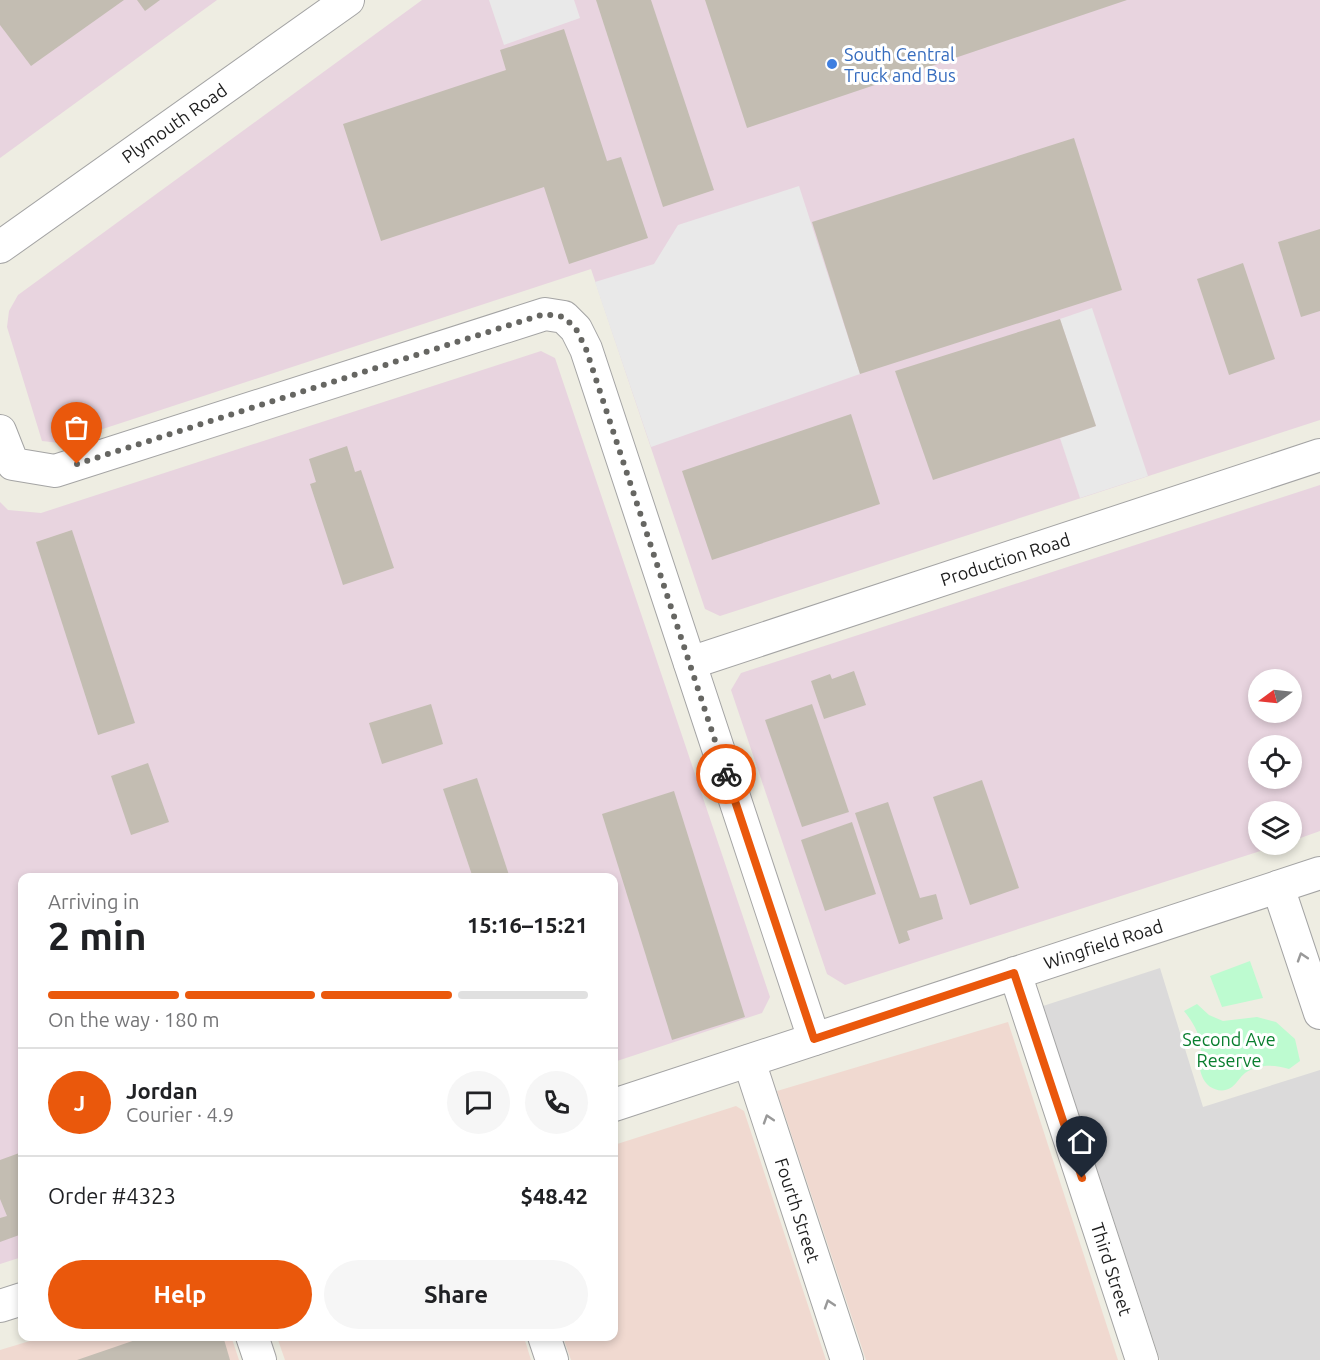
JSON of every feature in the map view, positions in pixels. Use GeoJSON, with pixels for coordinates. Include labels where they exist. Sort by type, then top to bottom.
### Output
{"type":"FeatureCollection","features":[{"type":"Feature","properties":{"kind":"street","name":"Plymouth Road"},"geometry":{"type":"LineString","coordinates":[[0,247],[348,0]]}},
{"type":"Feature","properties":{"kind":"street"},"geometry":{"type":"LineString","coordinates":[[0,431],[14,464],[55,471],[544,314],[564,317],[576,329],[586,349],[814,1039]]}},
{"type":"Feature","properties":{"kind":"street","name":"Production Road"},"geometry":{"type":"LineString","coordinates":[[690,663],[1320,455]]}},
{"type":"Feature","properties":{"kind":"street","name":"Wingfield Road"},"geometry":{"type":"LineString","coordinates":[[618,1104],[1320,873]]}},
{"type":"Feature","properties":{"kind":"street"},"geometry":{"type":"LineString","coordinates":[[1278,887],[1320,1013]]}},
{"type":"Feature","properties":{"kind":"street","name":"Third Street"},"geometry":{"type":"LineString","coordinates":[[1014,973],[1142,1360]]}},
{"type":"Feature","properties":{"kind":"street","name":"Fourth Street"},"geometry":{"type":"LineString","coordinates":[[749,1061],[847,1360]]}},
{"type":"Feature","properties":{"kind":"street"},"geometry":{"type":"LineString","coordinates":[[0,1306],[18,1300]]}},
{"type":"Feature","properties":{"kind":"street"},"geometry":{"type":"LineString","coordinates":[[254,1341],[260,1360]]}},
{"type":"Feature","properties":{"kind":"street"},"geometry":{"type":"LineString","coordinates":[[546,1341],[552,1360]]}},
{"type":"Feature","properties":{"kind":"shaded area"},"geometry":{"type":"Polygon","coordinates":[[[0,0],[217,0],[0,158],[0,0]]]}},
{"type":"Feature","properties":{"kind":"shaded area"},"geometry":{"type":"Polygon","coordinates":[[[422,0],[1320,0],[1320,420],[720,616],[705,609],[591,269],[60,443],[42,441],[7,327],[9,311],[18,295],[422,0]]]}},
{"type":"Feature","properties":{"kind":"shaded area"},"geometry":{"type":"Polygon","coordinates":[[[489,0],[574,0],[580,18],[504,45],[489,0]]]}},
{"type":"Feature","properties":{"kind":"shaded area"},"geometry":{"type":"Polygon","coordinates":[[[799,186],[860,374],[651,447],[595,282],[654,264],[678,225],[799,186]]]}},
{"type":"Feature","properties":{"kind":"shaded area"},"geometry":{"type":"Polygon","coordinates":[[[1092,308],[1148,476],[1080,498],[1060,438],[1096,426],[1060,319],[1092,308]]]}},
{"type":"Feature","properties":{"kind":"shaded area"},"geometry":{"type":"Polygon","coordinates":[[[541,351],[555,358],[770,997],[762,1013],[618,1061],[618,873],[18,873],[18,1258],[0,1264],[0,502],[8,510],[41,513],[541,351]]]}},
{"type":"Feature","properties":{"kind":"shaded area"},"geometry":{"type":"Polygon","coordinates":[[[1320,485],[1320,831],[1302,837],[1302,801],[1248,801],[1248,855],[845,985],[827,974],[731,690],[741,673],[1320,485]]]}},
{"type":"Feature","properties":{"kind":"shaded area"},"geometry":{"type":"Polygon","coordinates":[[[1160,968],[1203,1107],[1320,1070],[1320,1360],[1160,1360],[1043,1006],[1160,968]]]}},
{"type":"Feature","properties":{"kind":"shaded area"},"geometry":{"type":"Polygon","coordinates":[[[1008,1022],[1118,1360],[866,1360],[777,1091],[1008,1022]]]}},
{"type":"Feature","properties":{"kind":"shaded area"},"geometry":{"type":"Polygon","coordinates":[[[736,1106],[744,1111],[826,1360],[571,1360],[564,1341],[618,1341],[618,1144],[736,1106]]]}},
{"type":"Feature","properties":{"kind":"shaded area"},"geometry":{"type":"Polygon","coordinates":[[[30,1341],[233,1341],[239,1360],[0,1360],[0,1350],[30,1341]]]}},
{"type":"Feature","properties":{"kind":"shaded area"},"geometry":{"type":"Polygon","coordinates":[[[278,1341],[525,1341],[531,1360],[285,1360],[278,1341]]]}},
{"type":"Feature","properties":{"kind":"green space"},"geometry":{"type":"Polygon","coordinates":[[[1250,961],[1263,998],[1222,1007],[1210,976],[1250,961]]]}},
{"type":"Feature","properties":{"kind":"green space","name":"Second Ave Reserve"},"geometry":{"type":"Polygon","coordinates":[[[1197,1004],[1209,1015],[1223,1021],[1257,1017],[1276,1022],[1295,1039],[1300,1061],[1289,1069],[1278,1066],[1255,1068],[1245,1073],[1228,1089],[1219,1090],[1210,1087],[1201,1073],[1198,1033],[1184,1011],[1197,1004]]]}},
{"type":"Feature","properties":{"kind":"building"},"geometry":{"type":"Polygon","coordinates":[[[0,0],[124,0],[31,66],[0,25],[0,0]]]}},
{"type":"Feature","properties":{"kind":"building"},"geometry":{"type":"Polygon","coordinates":[[[137,0],[160,0],[145,11],[137,0]]]}},
{"type":"Feature","properties":{"kind":"building"},"geometry":{"type":"Polygon","coordinates":[[[596,0],[651,0],[714,190],[663,207],[596,0]]]}},
{"type":"Feature","properties":{"kind":"building","name":"South Central Truck and Bus"},"geometry":{"type":"Polygon","coordinates":[[[705,0],[1127,0],[747,128],[705,0]]]}},
{"type":"Feature","properties":{"kind":"building"},"geometry":{"type":"Polygon","coordinates":[[[564,29],[607,161],[621,157],[648,238],[569,264],[544,187],[381,241],[343,124],[506,70],[500,50],[564,29]]]}},
{"type":"Feature","properties":{"kind":"building"},"geometry":{"type":"Polygon","coordinates":[[[1074,138],[1122,290],[860,374],[812,222],[1074,138]]]}},
{"type":"Feature","properties":{"kind":"building"},"geometry":{"type":"Polygon","coordinates":[[[1320,229],[1320,311],[1301,317],[1278,242],[1320,229]]]}},
{"type":"Feature","properties":{"kind":"building"},"geometry":{"type":"Polygon","coordinates":[[[1243,263],[1275,359],[1229,375],[1197,279],[1243,263]]]}},
{"type":"Feature","properties":{"kind":"building"},"geometry":{"type":"Polygon","coordinates":[[[1060,319],[1096,426],[933,480],[895,371],[1060,319]]]}},
{"type":"Feature","properties":{"kind":"building"},"geometry":{"type":"Polygon","coordinates":[[[851,414],[880,504],[712,560],[682,471],[851,414]]]}},
{"type":"Feature","properties":{"kind":"building"},"geometry":{"type":"Polygon","coordinates":[[[347,446],[355,472],[361,470],[394,568],[343,585],[310,484],[316,482],[309,459],[347,446]]]}},
{"type":"Feature","properties":{"kind":"building"},"geometry":{"type":"Polygon","coordinates":[[[72,530],[135,723],[98,735],[36,542],[72,530]]]}},
{"type":"Feature","properties":{"kind":"building"},"geometry":{"type":"Polygon","coordinates":[[[854,671],[866,705],[824,719],[811,681],[830,674],[832,679],[854,671]]]}},
{"type":"Feature","properties":{"kind":"building"},"geometry":{"type":"Polygon","coordinates":[[[431,704],[443,744],[382,764],[369,723],[431,704]]]}},
{"type":"Feature","properties":{"kind":"building"},"geometry":{"type":"Polygon","coordinates":[[[812,704],[849,812],[802,827],[765,720],[812,704]]]}},
{"type":"Feature","properties":{"kind":"building"},"geometry":{"type":"Polygon","coordinates":[[[148,763],[169,822],[131,835],[111,776],[148,763]]]}},
{"type":"Feature","properties":{"kind":"building"},"geometry":{"type":"Polygon","coordinates":[[[477,778],[508,873],[471,873],[443,789],[477,778]]]}},
{"type":"Feature","properties":{"kind":"building"},"geometry":{"type":"Polygon","coordinates":[[[982,780],[1019,888],[970,905],[933,797],[982,780]]]}},
{"type":"Feature","properties":{"kind":"building"},"geometry":{"type":"Polygon","coordinates":[[[674,791],[745,1017],[672,1040],[602,814],[674,791]]]}},
{"type":"Feature","properties":{"kind":"building"},"geometry":{"type":"Polygon","coordinates":[[[888,802],[920,898],[936,894],[943,919],[907,931],[910,940],[899,944],[855,813],[888,802]]]}},
{"type":"Feature","properties":{"kind":"building"},"geometry":{"type":"Polygon","coordinates":[[[852,822],[876,894],[825,911],[801,840],[852,822]]]}},
{"type":"Feature","properties":{"kind":"building"},"geometry":{"type":"Polygon","coordinates":[[[18,1153],[18,1235],[0,1242],[0,1218],[7,1216],[0,1199],[0,1160],[18,1153]]]}},
{"type":"Feature","properties":{"kind":"building"},"geometry":{"type":"Polygon","coordinates":[[[132,1341],[224,1341],[230,1360],[77,1360],[132,1341]]]}},
{"type":"Feature","properties":{"kind":"way so far"},"geometry":{"type":"LineString","coordinates":[[77,464],[544,314],[564,317],[576,329],[586,349],[726,774]]}},
{"type":"Feature","properties":{"kind":"place","name":"South Central Truck and Bus"},"geometry":{"type":"Point","coordinates":[832,64]}},
{"type":"Feature","properties":{"kind":"route"},"geometry":{"type":"LineString","coordinates":[[726,774],[814,1039],[1014,973],[1082,1178]]}}]}
